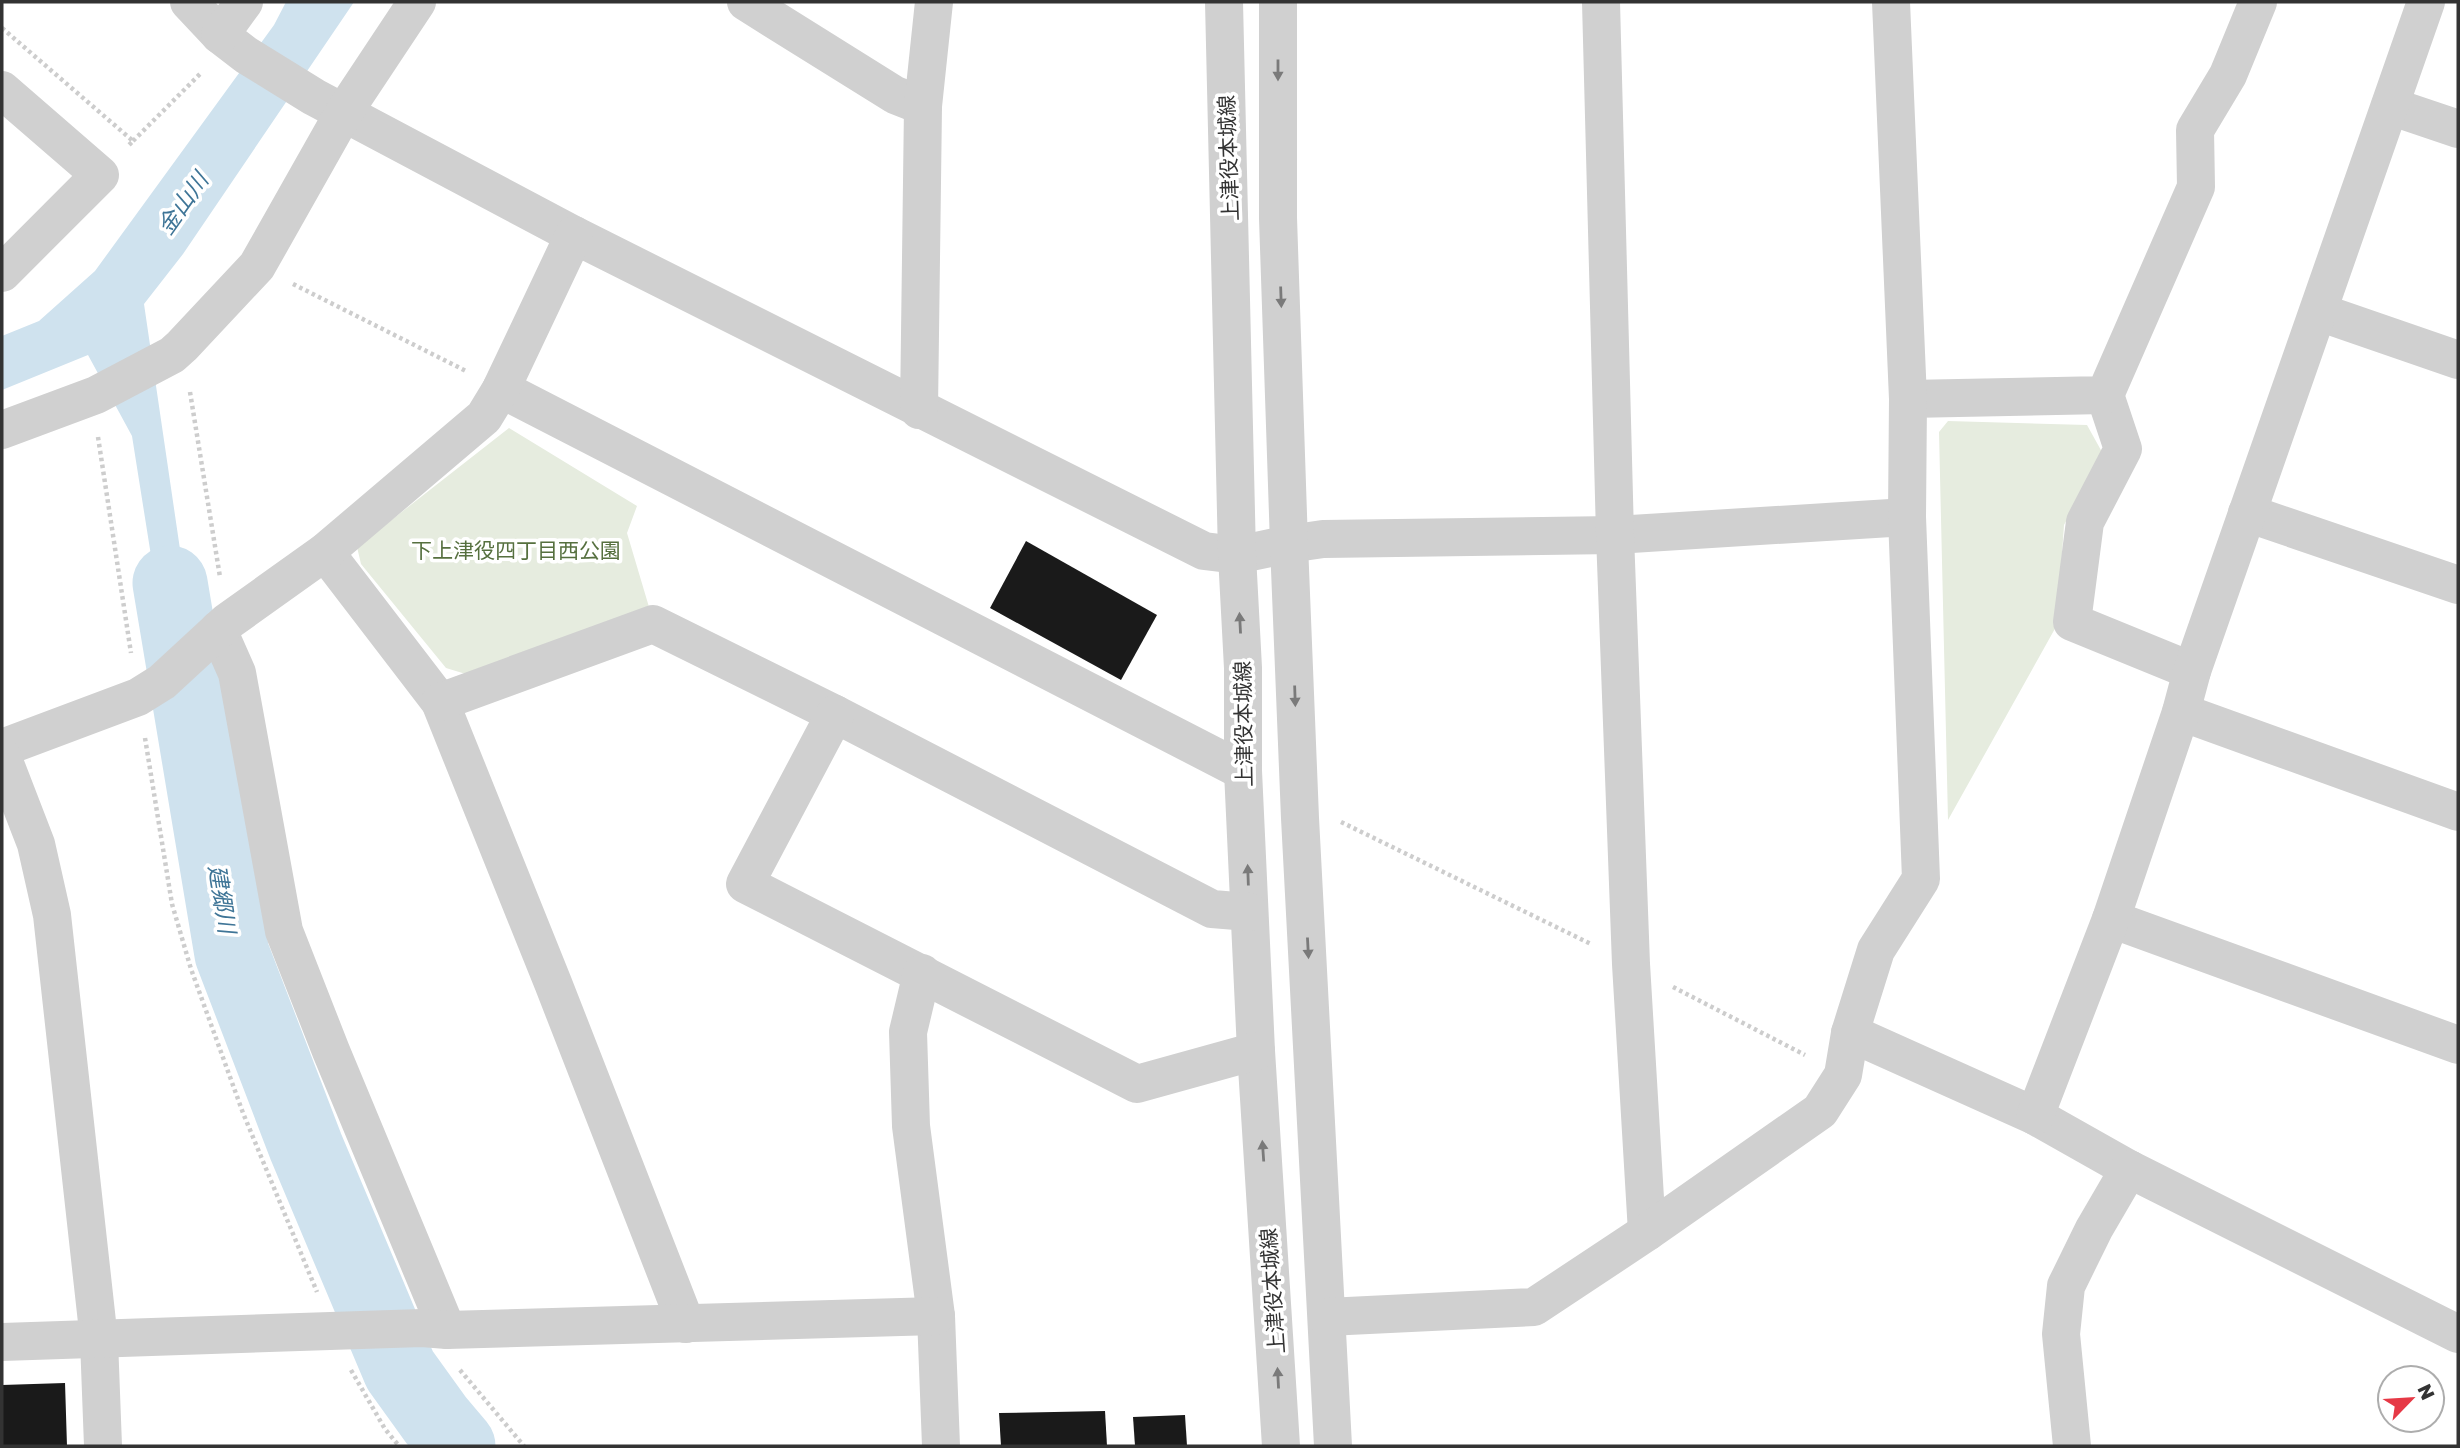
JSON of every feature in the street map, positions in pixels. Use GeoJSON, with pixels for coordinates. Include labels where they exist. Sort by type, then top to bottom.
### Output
{"type":"FeatureCollection","features":[{"type":"Feature","properties":{"kind":"street"},"geometry":{"type":"LineString","coordinates":[[189,2],[233,44],[329,104],[573,235],[1204,551],[1237,555],[1323,539],[1615,535],[1907,517]]}},
{"type":"Feature","properties":{"kind":"street"},"geometry":{"type":"LineString","coordinates":[[233,44],[244,2]]}},
{"type":"Feature","properties":{"kind":"street"},"geometry":{"type":"LineString","coordinates":[[2,430],[90,398],[177,350],[257,266],[329,104],[417,2]]}},
{"type":"Feature","properties":{"kind":"street"},"geometry":{"type":"LineString","coordinates":[[746,2],[895,95],[923,106]]}},
{"type":"Feature","properties":{"kind":"street"},"geometry":{"type":"LineString","coordinates":[[919,410],[923,106],[934,2]]}},
{"type":"Feature","properties":{"kind":"street","name":"上津役本城線"},"geometry":{"type":"LineString","coordinates":[[1224,2],[1237,555],[1243,668],[1243,771],[1256,1051],[1281,1446]]}},
{"type":"Feature","properties":{"kind":"street"},"geometry":{"type":"LineString","coordinates":[[1278,2],[1278,218],[1289,544],[1334,1446]]}},
{"type":"Feature","properties":{"kind":"street"},"geometry":{"type":"LineString","coordinates":[[1601,2],[1615,535],[1631,964],[1647,1232]]}},
{"type":"Feature","properties":{"kind":"street"},"geometry":{"type":"LineString","coordinates":[[1327,1317],[1534,1307],[1820,1111],[1843,1075],[1850,1033],[1876,950],[1921,880],[1907,517],[1908,399],[1891,2]]}},
{"type":"Feature","properties":{"kind":"street"},"geometry":{"type":"LineString","coordinates":[[2192,671],[2072,622],[2085,522],[2123,449],[2105,395],[2196,187],[2195,130],[2228,75],[2258,2]]}},
{"type":"Feature","properties":{"kind":"street"},"geometry":{"type":"LineString","coordinates":[[2035,1116],[2111,919],[2181,712],[2192,671],[2426,2]]}},
{"type":"Feature","properties":{"kind":"street"},"geometry":{"type":"LineString","coordinates":[[2,90],[100,175],[2,273]]}},
{"type":"Feature","properties":{"kind":"street"},"geometry":{"type":"LineString","coordinates":[[2390,106],[2458,129]]}},
{"type":"Feature","properties":{"kind":"street"},"geometry":{"type":"LineString","coordinates":[[2,748],[150,690],[216,632],[325,552],[484,417],[501,389],[573,235]]}},
{"type":"Feature","properties":{"kind":"street"},"geometry":{"type":"LineString","coordinates":[[2319,312],[2458,360]]}},
{"type":"Feature","properties":{"kind":"street"},"geometry":{"type":"LineString","coordinates":[[501,389],[1243,771]]}},
{"type":"Feature","properties":{"kind":"street"},"geometry":{"type":"LineString","coordinates":[[1908,399],[2105,395]]}},
{"type":"Feature","properties":{"kind":"street"},"geometry":{"type":"LineString","coordinates":[[2247,513],[2458,585]]}},
{"type":"Feature","properties":{"kind":"street"},"geometry":{"type":"LineString","coordinates":[[325,552],[440,702],[553,983],[685,1324]]}},
{"type":"Feature","properties":{"kind":"street"},"geometry":{"type":"LineString","coordinates":[[440,702],[653,624],[835,714],[1212,909],[1250,912]]}},
{"type":"Feature","properties":{"kind":"street"},"geometry":{"type":"LineString","coordinates":[[216,632],[237,673],[284,930],[434,1329]]}},
{"type":"Feature","properties":{"kind":"street"},"geometry":{"type":"LineString","coordinates":[[2181,712],[2458,812]]}},
{"type":"Feature","properties":{"kind":"street"},"geometry":{"type":"LineString","coordinates":[[835,714],[745,884],[1137,1084],[1256,1051]]}},
{"type":"Feature","properties":{"kind":"street"},"geometry":{"type":"LineString","coordinates":[[2,756],[36,844],[52,915],[99,1340],[103,1446]]}},
{"type":"Feature","properties":{"kind":"street"},"geometry":{"type":"LineString","coordinates":[[2111,919],[2458,1045]]}},
{"type":"Feature","properties":{"kind":"street"},"geometry":{"type":"LineString","coordinates":[[922,973],[908,1032],[911,1126],[936,1316],[941,1446]]}},
{"type":"Feature","properties":{"kind":"street"},"geometry":{"type":"LineString","coordinates":[[1850,1033],[2035,1116],[2129,1168],[2458,1334]]}},
{"type":"Feature","properties":{"kind":"street"},"geometry":{"type":"LineString","coordinates":[[2073,1446],[2061,1334],[2066,1286],[2094,1229],[2129,1168]]}},
{"type":"Feature","properties":{"kind":"street"},"geometry":{"type":"LineString","coordinates":[[2,1342],[936,1316]]}},
{"type":"Feature","properties":{"kind":"path"},"geometry":{"type":"LineString","coordinates":[[133,141],[233,44]]}},
{"type":"Feature","properties":{"kind":"path"},"geometry":{"type":"LineString","coordinates":[[257,266],[501,389]]}},
{"type":"Feature","properties":{"kind":"path"},"geometry":{"type":"LineString","coordinates":[[177,350],[216,632]]}},
{"type":"Feature","properties":{"kind":"path"},"geometry":{"type":"LineString","coordinates":[[90,398],[150,690],[172,904],[191,969],[243,1113],[322,1303],[345,1331],[346,1361],[385,1429],[399,1446]]}},
{"type":"Feature","properties":{"kind":"path"},"geometry":{"type":"LineString","coordinates":[[1338,821],[1427,864]]}},
{"type":"Feature","properties":{"kind":"path"},"geometry":{"type":"LineString","coordinates":[[434,1329],[453,1363],[524,1446]]}},
{"type":"Feature","properties":{"kind":"green space"},"geometry":{"type":"Polygon","coordinates":[[[1948,421],[2087,425],[2102,452],[2064,525],[2057,625],[1948,820],[1939,432],[1948,421]]]}},
{"type":"Feature","properties":{"kind":"green space","name":"下上津役四丁目西公園"},"geometry":{"type":"Polygon","coordinates":[[[509,428],[637,506],[627,533],[649,607],[469,675],[446,668],[361,564],[357,547],[509,428]]]}},
{"type":"Feature","properties":{"kind":"water","name":"金山川"},"geometry":{"type":"Polygon","coordinates":[[[286,2],[354,2],[183,254],[144,304],[192,631],[166,650],[132,436],[88,355],[2,390],[2,336],[39,321],[95,271],[274,25],[286,2]]]}},
{"type":"Feature","properties":{"kind":"building"},"geometry":{"type":"Polygon","coordinates":[[[1026,541],[1157,615],[1121,680],[990,608],[1026,541]]]}},
{"type":"Feature","properties":{"kind":"building"},"geometry":{"type":"Polygon","coordinates":[[[65,1383],[67,1446],[2,1446],[2,1385],[65,1383]]]}},
{"type":"Feature","properties":{"kind":"building"},"geometry":{"type":"Polygon","coordinates":[[[1105,1411],[1107,1446],[1001,1446],[999,1413],[1105,1411]]]}},
{"type":"Feature","properties":{"kind":"building"},"geometry":{"type":"Polygon","coordinates":[[[1185,1415],[1187,1446],[1135,1446],[1133,1417],[1185,1415]]]}},
{"type":"Feature","properties":{"kind":"waterway","name":"建郷川"},"geometry":{"type":"LineString","coordinates":[[170,583],[232,954],[306,1147],[400,1370],[458,1446]]}}]}
